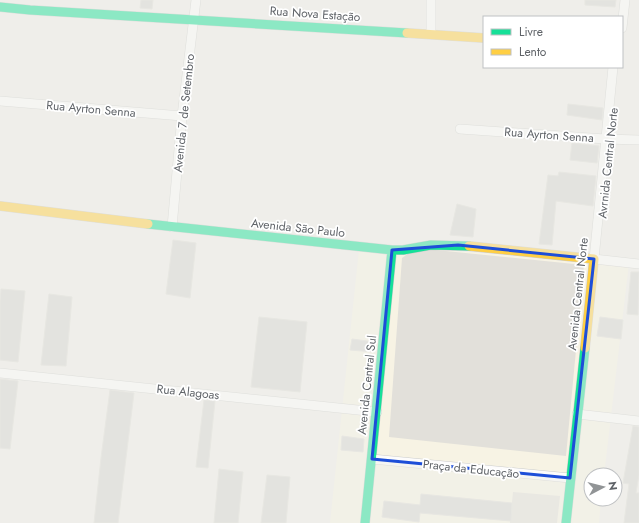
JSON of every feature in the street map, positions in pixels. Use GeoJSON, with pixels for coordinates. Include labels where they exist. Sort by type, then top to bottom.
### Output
{"type":"FeatureCollection","features":[{"type":"Feature","properties":{"kind":"main road","name":"Rua Nova Estação"},"geometry":{"type":"LineString","coordinates":[[0,7],[483,38]]}},
{"type":"Feature","properties":{"kind":"main road","name":"Avenida São Paulo"},"geometry":{"type":"LineString","coordinates":[[0,206],[172,227],[392,250],[403,250],[431,245],[458,245],[595,260]]}},
{"type":"Feature","properties":{"kind":"main road","name":"Avenida Central Sul"},"geometry":{"type":"LineString","coordinates":[[365,523],[392,250]]}},
{"type":"Feature","properties":{"kind":"main road","name":"Avenida Central Norte"},"geometry":{"type":"LineString","coordinates":[[566,523],[595,260]]}},
{"type":"Feature","properties":{"kind":"street","name":"Avenida 7 de Setembro"},"geometry":{"type":"LineString","coordinates":[[172,227],[182,116],[196,0]]}},
{"type":"Feature","properties":{"kind":"street"},"geometry":{"type":"LineString","coordinates":[[431,0],[431,34]]}},
{"type":"Feature","properties":{"kind":"street"},"geometry":{"type":"LineString","coordinates":[[619,16],[621,0]]}},
{"type":"Feature","properties":{"kind":"street"},"geometry":{"type":"LineString","coordinates":[[623,19],[625,0]]}},
{"type":"Feature","properties":{"kind":"street","name":"Avenida Central Norte"},"geometry":{"type":"LineString","coordinates":[[595,260],[608,139],[613,68]]}},
{"type":"Feature","properties":{"kind":"street","name":"Avrnida Central Norte"},"geometry":{"type":"LineString","coordinates":[[608,139],[618,68]]}},
{"type":"Feature","properties":{"kind":"street","name":"Rua Ayrton Senna"},"geometry":{"type":"LineString","coordinates":[[0,101],[182,116]]}},
{"type":"Feature","properties":{"kind":"street","name":"Rua Ayrton Senna"},"geometry":{"type":"LineString","coordinates":[[460,129],[639,140]]}},
{"type":"Feature","properties":{"kind":"street"},"geometry":{"type":"LineString","coordinates":[[595,260],[639,264]]}},
{"type":"Feature","properties":{"kind":"street"},"geometry":{"type":"LineString","coordinates":[[595,260],[639,267]]}},
{"type":"Feature","properties":{"kind":"street","name":"Rua Alagoas"},"geometry":{"type":"LineString","coordinates":[[0,373],[377,412]]}},
{"type":"Feature","properties":{"kind":"street"},"geometry":{"type":"LineString","coordinates":[[577,414],[639,421]]}},
{"type":"Feature","properties":{"kind":"street","name":"Praça da Educação"},"geometry":{"type":"LineString","coordinates":[[372,459],[570,478]]}},
{"type":"Feature","properties":{"kind":"highlighted area"},"geometry":{"type":"Polygon","coordinates":[[[458,245],[594,259],[570,478],[372,459],[392,250],[458,245]]]}},
{"type":"Feature","properties":{"kind":"shaded area"},"geometry":{"type":"Polygon","coordinates":[[[391,247],[629,263],[605,467],[583,467],[583,507],[600,507],[599,523],[330,523],[359,250],[391,247]]]}},
{"type":"Feature","properties":{"kind":"shaded area"},"geometry":{"type":"Polygon","coordinates":[[[426,249],[584,265],[566,456],[389,437],[402,258],[413,250],[426,249]]]}},
{"type":"Feature","properties":{"kind":"shaded area"},"geometry":{"type":"Polygon","coordinates":[[[513,492],[560,496],[557,523],[510,523],[513,492]]]}},
{"type":"Feature","properties":{"kind":"building"},"geometry":{"type":"Polygon","coordinates":[[[141,0],[153,0],[152,9],[140,8],[141,0]]]}},
{"type":"Feature","properties":{"kind":"building"},"geometry":{"type":"Polygon","coordinates":[[[585,0],[616,0],[615,7],[585,5],[585,0]]]}},
{"type":"Feature","properties":{"kind":"building"},"geometry":{"type":"Polygon","coordinates":[[[568,104],[603,108],[602,120],[567,115],[568,104]]]}},
{"type":"Feature","properties":{"kind":"building"},"geometry":{"type":"Polygon","coordinates":[[[572,143],[599,146],[597,163],[570,160],[572,143]]]}},
{"type":"Feature","properties":{"kind":"building"},"geometry":{"type":"Polygon","coordinates":[[[559,172],[596,176],[593,206],[556,201],[552,245],[539,244],[548,175],[558,176],[559,172]]]}},
{"type":"Feature","properties":{"kind":"building"},"geometry":{"type":"Polygon","coordinates":[[[457,204],[476,209],[473,237],[450,235],[457,204]]]}},
{"type":"Feature","properties":{"kind":"building"},"geometry":{"type":"Polygon","coordinates":[[[173,240],[196,243],[190,298],[166,294],[173,240]]]}},
{"type":"Feature","properties":{"kind":"building"},"geometry":{"type":"Polygon","coordinates":[[[631,272],[639,272],[638,315],[627,314],[631,272]]]}},
{"type":"Feature","properties":{"kind":"building"},"geometry":{"type":"Polygon","coordinates":[[[1,289],[25,291],[18,362],[0,360],[1,289]]]}},
{"type":"Feature","properties":{"kind":"building"},"geometry":{"type":"Polygon","coordinates":[[[49,294],[72,297],[66,366],[41,365],[49,294]]]}},
{"type":"Feature","properties":{"kind":"building"},"geometry":{"type":"Polygon","coordinates":[[[259,317],[307,322],[300,392],[251,387],[259,317]]]}},
{"type":"Feature","properties":{"kind":"building"},"geometry":{"type":"Polygon","coordinates":[[[600,317],[623,320],[621,339],[597,336],[600,317]]]}},
{"type":"Feature","properties":{"kind":"building"},"geometry":{"type":"Polygon","coordinates":[[[352,339],[375,342],[374,352],[350,350],[352,339]]]}},
{"type":"Feature","properties":{"kind":"building"},"geometry":{"type":"Polygon","coordinates":[[[0,379],[18,381],[10,449],[0,448],[0,379]]]}},
{"type":"Feature","properties":{"kind":"building"},"geometry":{"type":"Polygon","coordinates":[[[110,390],[134,393],[118,523],[94,523],[101,458],[110,390]]]}},
{"type":"Feature","properties":{"kind":"building"},"geometry":{"type":"Polygon","coordinates":[[[204,400],[215,401],[208,468],[196,467],[204,400]]]}},
{"type":"Feature","properties":{"kind":"building"},"geometry":{"type":"Polygon","coordinates":[[[633,426],[639,427],[639,475],[636,493],[639,493],[639,523],[624,523],[629,484],[623,483],[633,426]]]}},
{"type":"Feature","properties":{"kind":"building"},"geometry":{"type":"Polygon","coordinates":[[[342,436],[364,439],[363,452],[341,450],[342,436]]]}},
{"type":"Feature","properties":{"kind":"building"},"geometry":{"type":"Polygon","coordinates":[[[219,469],[243,472],[238,523],[214,523],[219,469]]]}},
{"type":"Feature","properties":{"kind":"building"},"geometry":{"type":"Polygon","coordinates":[[[267,475],[290,477],[286,523],[261,523],[267,475]]]}},
{"type":"Feature","properties":{"kind":"building"},"geometry":{"type":"Polygon","coordinates":[[[421,494],[512,503],[511,521],[420,513],[419,522],[382,517],[384,501],[420,505],[421,494]]]}},
{"type":"Feature","properties":{"kind":"traffic: fast"},"geometry":{"type":"LineString","coordinates":[[0,7],[407,33]]}},
{"type":"Feature","properties":{"kind":"traffic: fast"},"geometry":{"type":"LineString","coordinates":[[148,224],[392,250],[403,250],[431,245],[469,246]]}},
{"type":"Feature","properties":{"kind":"traffic: fast"},"geometry":{"type":"LineString","coordinates":[[365,523],[392,250]]}},
{"type":"Feature","properties":{"kind":"traffic: fast"},"geometry":{"type":"LineString","coordinates":[[566,523],[585,348]]}},
{"type":"Feature","properties":{"kind":"traffic: slow"},"geometry":{"type":"LineString","coordinates":[[407,33],[483,38]]}},
{"type":"Feature","properties":{"kind":"traffic: slow"},"geometry":{"type":"LineString","coordinates":[[0,206],[148,224]]}},
{"type":"Feature","properties":{"kind":"traffic: slow"},"geometry":{"type":"LineString","coordinates":[[469,246],[594,259],[585,348]]}}]}
